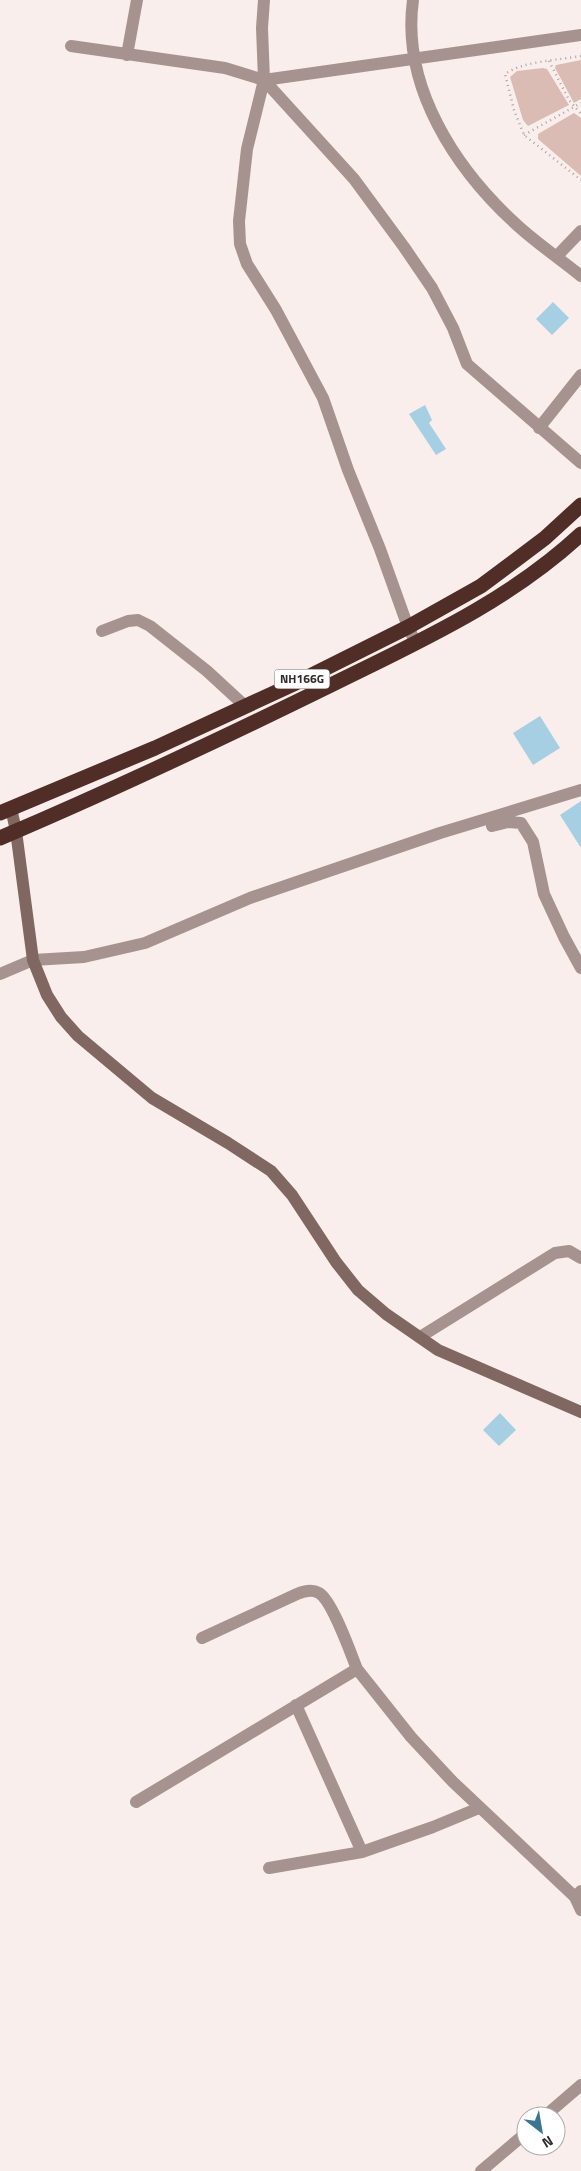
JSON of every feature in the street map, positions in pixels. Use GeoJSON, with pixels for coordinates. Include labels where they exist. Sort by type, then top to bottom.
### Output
{"type":"FeatureCollection","features":[{"type":"Feature","properties":{"kind":"highway","name":"NH166G"},"geometry":{"type":"LineString","coordinates":[[5,811],[155,748],[408,627],[480,586],[545,538],[581,506]]}},
{"type":"Feature","properties":{"kind":"highway","name":"NH166G"},"geometry":{"type":"LineString","coordinates":[[0,838],[206,746],[474,613],[547,563],[581,534]]}},
{"type":"Feature","properties":{"kind":"street"},"geometry":{"type":"LineString","coordinates":[[127,55],[138,0]]}},
{"type":"Feature","properties":{"kind":"street"},"geometry":{"type":"LineString","coordinates":[[264,0],[264,80],[247,149],[239,221],[240,244],[247,264],[276,310],[323,398],[348,470],[380,549],[408,627],[416,643]]}},
{"type":"Feature","properties":{"kind":"street"},"geometry":{"type":"LineString","coordinates":[[413,0],[411,13],[415,59],[424,95],[434,118],[459,159],[482,190],[519,227],[581,276]]}},
{"type":"Feature","properties":{"kind":"street"},"geometry":{"type":"LineString","coordinates":[[71,46],[225,68],[264,80],[581,35]]}},
{"type":"Feature","properties":{"kind":"street"},"geometry":{"type":"LineString","coordinates":[[264,80],[354,179],[404,247],[432,288],[453,328],[466,364],[581,463]]}},
{"type":"Feature","properties":{"kind":"street"},"geometry":{"type":"LineString","coordinates":[[557,256],[581,231]]}},
{"type":"Feature","properties":{"kind":"street"},"geometry":{"type":"LineString","coordinates":[[539,428],[581,375]]}},
{"type":"Feature","properties":{"kind":"street"},"geometry":{"type":"LineString","coordinates":[[102,631],[128,620],[138,620],[150,626],[207,671],[245,706]]}},
{"type":"Feature","properties":{"kind":"street"},"geometry":{"type":"LineString","coordinates":[[0,974],[33,960],[84,957],[145,943],[250,898],[440,833],[581,790]]}},
{"type":"Feature","properties":{"kind":"street"},"geometry":{"type":"LineString","coordinates":[[5,811],[16,831],[33,960],[47,995],[61,1017],[78,1036],[152,1098],[271,1171],[292,1195],[336,1262],[358,1290],[386,1314],[438,1350],[581,1412]]}},
{"type":"Feature","properties":{"kind":"street"},"geometry":{"type":"LineString","coordinates":[[440,833],[460,834],[508,822],[521,823],[533,842],[544,894],[581,968]]}},
{"type":"Feature","properties":{"kind":"street"},"geometry":{"type":"LineString","coordinates":[[420,1338],[555,1253],[569,1251],[581,1258]]}},
{"type":"Feature","properties":{"kind":"street"},"geometry":{"type":"LineString","coordinates":[[202,1638],[297,1594],[310,1590],[319,1592],[329,1604],[358,1669],[411,1737],[478,1808],[578,1894],[581,1910]]}},
{"type":"Feature","properties":{"kind":"street"},"geometry":{"type":"LineString","coordinates":[[136,1802],[358,1669]]}},
{"type":"Feature","properties":{"kind":"street"},"geometry":{"type":"LineString","coordinates":[[296,1705],[362,1852]]}},
{"type":"Feature","properties":{"kind":"street"},"geometry":{"type":"LineString","coordinates":[[269,1868],[362,1852],[433,1828],[478,1808]]}},
{"type":"Feature","properties":{"kind":"street"},"geometry":{"type":"LineString","coordinates":[[557,2106],[581,2085]]}},
{"type":"Feature","properties":{"kind":"street"},"geometry":{"type":"LineString","coordinates":[[481,2171],[516,2141]]}},
{"type":"Feature","properties":{"kind":"path"},"geometry":{"type":"LineString","coordinates":[[581,56],[533,64],[510,70],[505,74],[514,110],[524,134],[581,180]]}},
{"type":"Feature","properties":{"kind":"path"},"geometry":{"type":"LineString","coordinates":[[549,61],[574,106],[581,114]]}},
{"type":"Feature","properties":{"kind":"path"},"geometry":{"type":"LineString","coordinates":[[524,134],[581,103]]}},
{"type":"Feature","properties":{"kind":"shaded area"},"geometry":{"type":"Polygon","coordinates":[[[581,60],[581,99],[574,103],[555,68],[556,65],[581,60]]]}},
{"type":"Feature","properties":{"kind":"shaded area"},"geometry":{"type":"Polygon","coordinates":[[[547,69],[569,105],[528,126],[523,120],[510,77],[517,71],[547,69]]]}},
{"type":"Feature","properties":{"kind":"shaded area"},"geometry":{"type":"Polygon","coordinates":[[[574,113],[581,118],[581,176],[538,139],[538,134],[574,113]]]}},
{"type":"Feature","properties":{"kind":"building"},"geometry":{"type":"Polygon","coordinates":[[[553,302],[569,318],[552,335],[536,319],[553,302]]]}},
{"type":"Feature","properties":{"kind":"building"},"geometry":{"type":"Polygon","coordinates":[[[425,405],[432,420],[429,423],[446,449],[436,455],[409,414],[425,405]]]}},
{"type":"Feature","properties":{"kind":"building"},"geometry":{"type":"Polygon","coordinates":[[[540,716],[560,748],[533,765],[513,733],[540,716]]]}},
{"type":"Feature","properties":{"kind":"building"},"geometry":{"type":"Polygon","coordinates":[[[581,801],[581,848],[560,815],[581,801]]]}},
{"type":"Feature","properties":{"kind":"building"},"geometry":{"type":"Polygon","coordinates":[[[500,1413],[516,1430],[499,1446],[483,1430],[500,1413]]]}}]}
